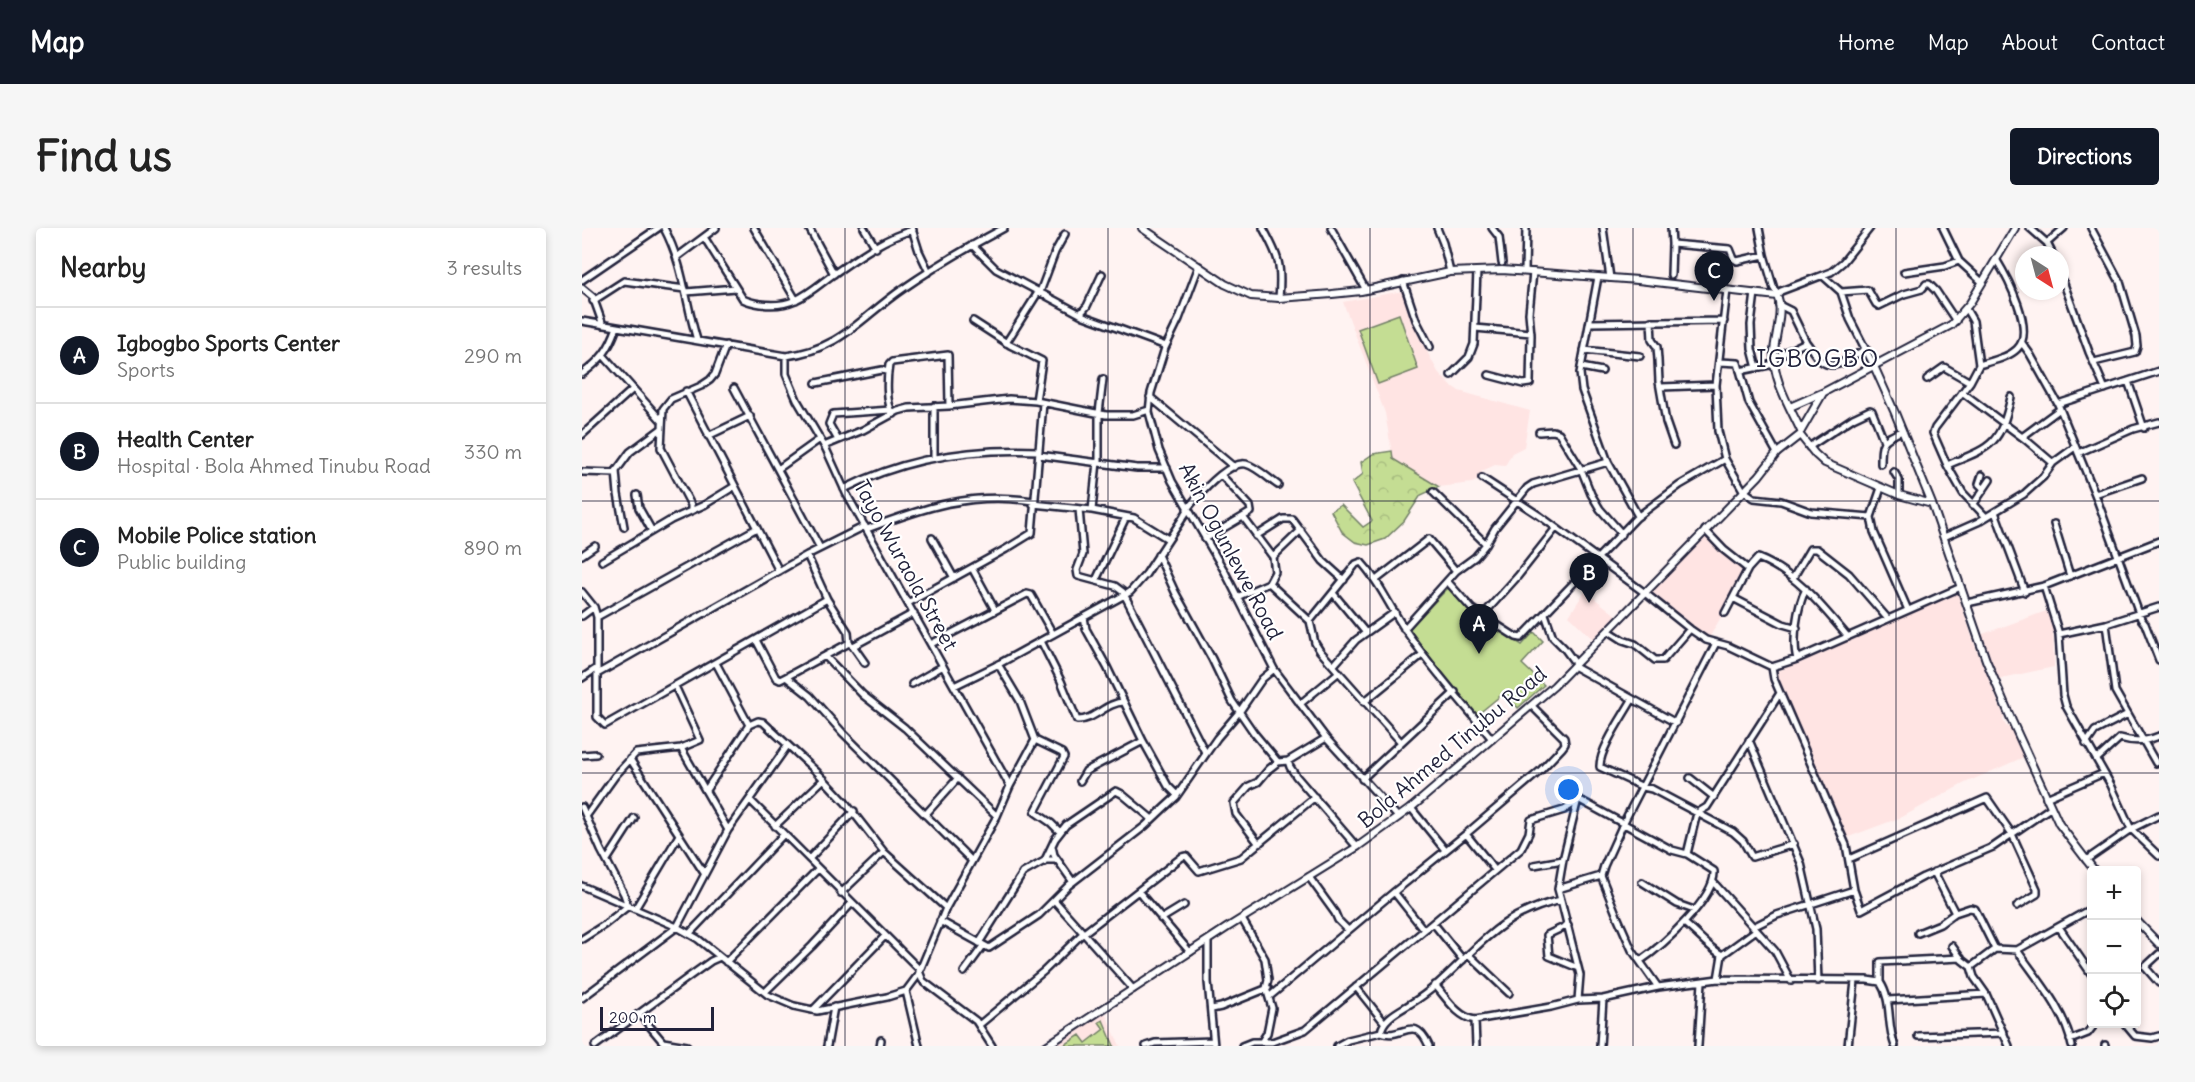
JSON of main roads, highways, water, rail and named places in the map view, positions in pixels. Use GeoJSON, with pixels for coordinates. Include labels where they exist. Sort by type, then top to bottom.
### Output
{"type":"FeatureCollection","features":[{"type":"Feature","properties":{"kind":"main road"},"geometry":{"type":"LineString","coordinates":[[1790,407],[1942,331],[1956,321],[1966,309],[2015,228]]}},
{"type":"Feature","properties":{"kind":"main road"},"geometry":{"type":"LineString","coordinates":[[1146,229],[1199,266],[1243,294],[1251,296],[1280,298],[1366,290],[1450,272],[1477,271],[1525,271],[1777,294],[1779,305],[1774,361],[1800,433],[1808,446],[1826,463],[1899,495],[1932,504]]}},
{"type":"Feature","properties":{"kind":"main road"},"geometry":{"type":"LineString","coordinates":[[1874,366],[1932,504],[1986,660],[2050,808],[2059,824],[2091,866]]}},
{"type":"Feature","properties":{"kind":"main road"},"geometry":{"type":"LineString","coordinates":[[1800,433],[1816,401],[1824,392]]}},
{"type":"Feature","properties":{"kind":"main road","name":"Bola Ahmed Tinubu Road"},"geometry":{"type":"LineString","coordinates":[[1046,1046],[1357,847],[1411,808],[1532,706],[1609,631],[1759,476],[1777,453],[1800,433]]}},
{"type":"Feature","properties":{"kind":"main road"},"geometry":{"type":"LineString","coordinates":[[2141,925],[2159,944]]}},
{"type":"Feature","properties":{"kind":"place","name":"Mobile Police station"},"geometry":{"type":"Point","coordinates":[1714,301]}},
{"type":"Feature","properties":{"kind":"place","name":"Health Center"},"geometry":{"type":"Point","coordinates":[1589,603]}},
{"type":"Feature","properties":{"kind":"place","name":"Igbogbo Sports Center"},"geometry":{"type":"Point","coordinates":[1479,654]}},
{"type":"Feature","properties":{"kind":"district","name":"IGBOGBO"},"geometry":{"type":"Point","coordinates":[1818,358]}}]}
